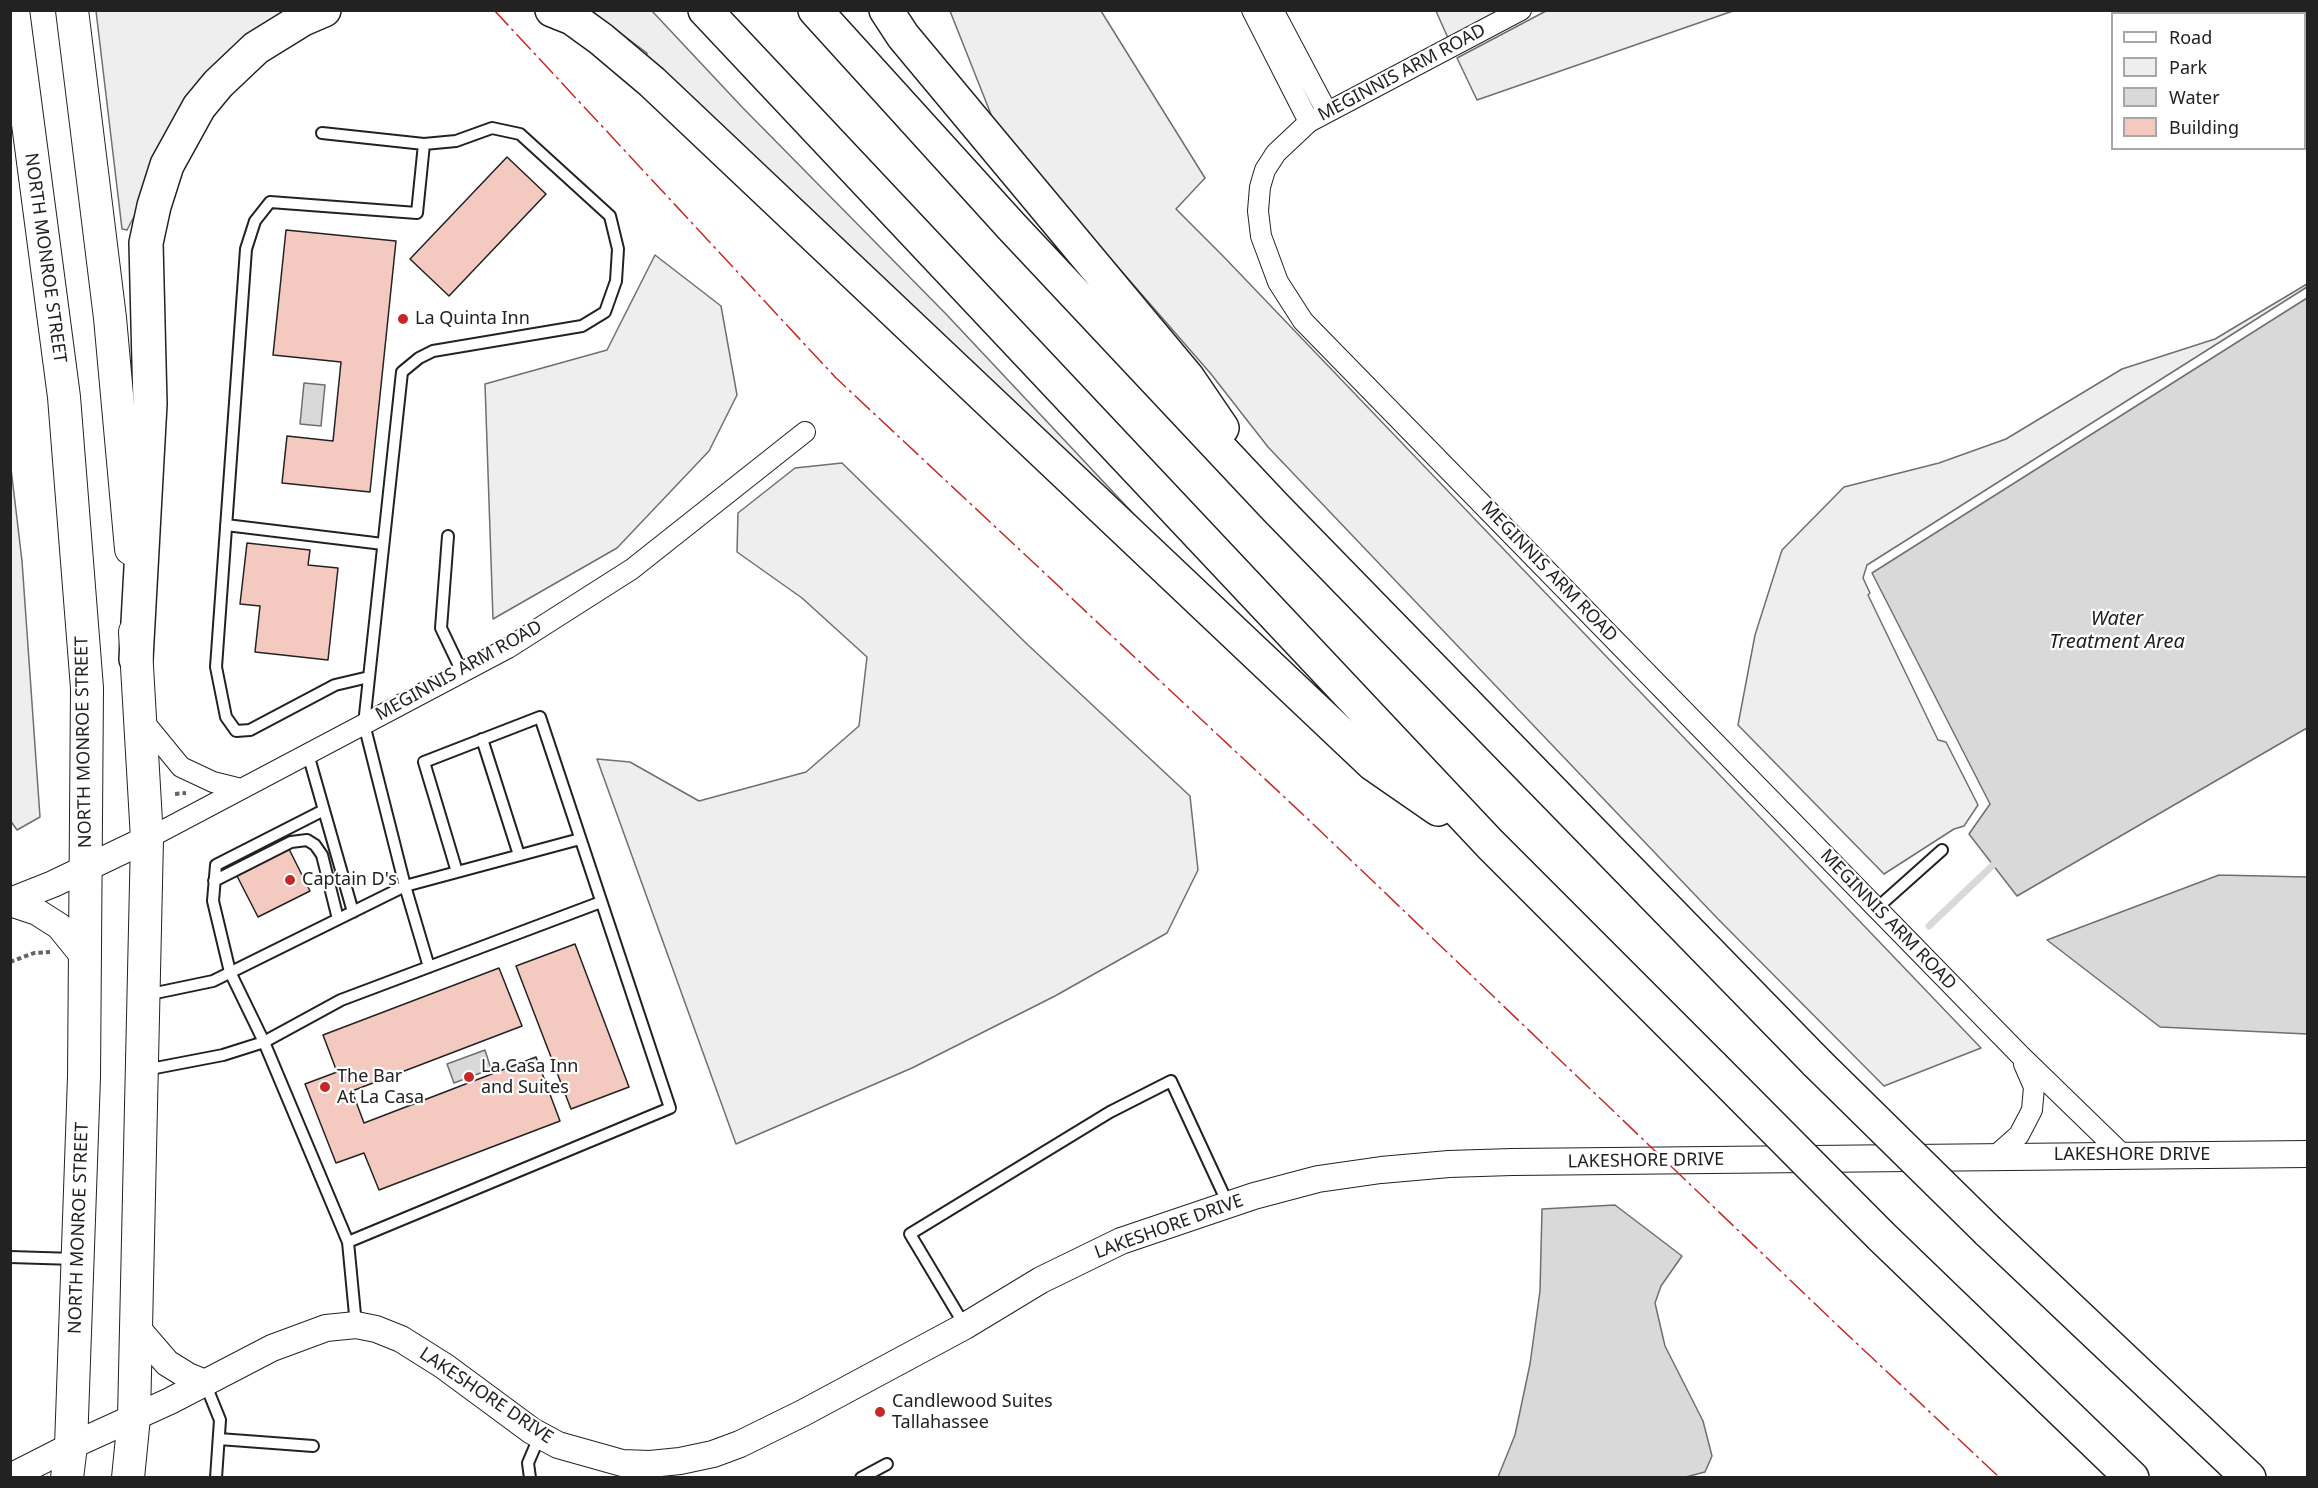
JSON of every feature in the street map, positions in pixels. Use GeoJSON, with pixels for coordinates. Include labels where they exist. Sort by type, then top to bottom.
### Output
{"type":"FeatureCollection","features":[{"type":"Feature","properties":{"kind":"highway"},"geometry":{"type":"LineString","coordinates":[[136,658],[150,404],[146,243],[154,206],[167,165],[199,107],[218,84],[256,48],[324,10]]}},
{"type":"Feature","properties":{"kind":"highway"},"geometry":{"type":"LineString","coordinates":[[552,10],[579,23],[652,82],[1372,764],[1490,844]]}},
{"type":"Feature","properties":{"kind":"highway"},"geometry":{"type":"LineString","coordinates":[[705,10],[1490,844],[1881,1236],[2132,1478]]}},
{"type":"Feature","properties":{"kind":"highway"},"geometry":{"type":"LineString","coordinates":[[815,10],[1012,227],[1275,507],[1817,1063],[1988,1231],[2249,1478]]}},
{"type":"Feature","properties":{"kind":"highway"},"geometry":{"type":"LineString","coordinates":[[886,10],[903,36],[1188,378],[1275,507]]}},
{"type":"Feature","properties":{"kind":"main road","name":"NORTH MONROE STREET"},"geometry":{"type":"LineString","coordinates":[[13,10],[64,397],[87,688],[86,868],[71,955],[78,1259],[71,1446],[67,1478]]}},
{"type":"Feature","properties":{"kind":"main road"},"geometry":{"type":"LineString","coordinates":[[72,10],[110,318],[129,521],[147,838],[134,1417],[128,1478]]}},
{"type":"Feature","properties":{"kind":"street"},"geometry":{"type":"LineString","coordinates":[[1252,10],[1309,122]]}},
{"type":"Feature","properties":{"kind":"street"},"geometry":{"type":"LineString","coordinates":[[1274,10],[1327,112]]}},
{"type":"Feature","properties":{"kind":"street","name":"MEGINNIS ARM ROAD"},"geometry":{"type":"LineString","coordinates":[[1521,10],[1309,122],[1276,153],[1265,170],[1260,187],[1258,211],[1261,236],[1278,282],[1303,321],[2021,1056],[2123,1155]]}},
{"type":"Feature","properties":{"kind":"street","name":"MEGINNIS ARM ROAD"},"geometry":{"type":"LineString","coordinates":[[10,902],[147,838],[508,648],[632,569],[805,432]]}},
{"type":"Feature","properties":{"kind":"street"},"geometry":{"type":"LineString","coordinates":[[140,716],[181,767],[213,783],[241,789]]}},
{"type":"Feature","properties":{"kind":"street"},"geometry":{"type":"LineString","coordinates":[[10,902],[37,912],[59,926],[71,955]]}},
{"type":"Feature","properties":{"kind":"street"},"geometry":{"type":"LineString","coordinates":[[1994,1157],[2019,1135],[2032,1110],[2034,1087],[2021,1056]]}},
{"type":"Feature","properties":{"kind":"street","name":"LAKESHORE DRIVE"},"geometry":{"type":"LineString","coordinates":[[10,1477],[205,1383],[272,1348],[326,1328],[356,1325],[376,1329],[400,1339],[444,1366],[540,1435],[558,1445],[622,1463],[650,1464],[713,1454],[740,1444],[803,1413],[964,1326],[1041,1280],[1122,1241],[1228,1204],[1318,1179],[1381,1170],[1449,1164],[2307,1154]]}},
{"type":"Feature","properties":{"kind":"street"},"geometry":{"type":"LineString","coordinates":[[136,1327],[168,1363],[188,1376],[205,1383]]}},
{"type":"Feature","properties":{"kind":"lane"},"geometry":{"type":"LineString","coordinates":[[322,133],[424,144],[456,141],[492,128],[520,134],[610,216],[618,249],[616,281],[605,312],[582,326],[433,351],[419,358],[402,372],[364,724],[405,886],[429,967]]}},
{"type":"Feature","properties":{"kind":"lane"},"geometry":{"type":"LineString","coordinates":[[369,677],[335,685],[250,729],[236,730],[226,717],[216,667],[246,249],[255,221],[270,202],[417,213],[424,144]]}},
{"type":"Feature","properties":{"kind":"lane"},"geometry":{"type":"LineString","coordinates":[[226,525],[383,544]]}},
{"type":"Feature","properties":{"kind":"lane"},"geometry":{"type":"LineString","coordinates":[[448,536],[441,628],[462,672]]}},
{"type":"Feature","properties":{"kind":"lane"},"geometry":{"type":"LineString","coordinates":[[348,1242],[670,1108],[540,717],[424,762],[457,872]]}},
{"type":"Feature","properties":{"kind":"lane"},"geometry":{"type":"LineString","coordinates":[[482,740],[519,855]]}},
{"type":"Feature","properties":{"kind":"lane"},"geometry":{"type":"LineString","coordinates":[[308,754],[353,912]]}},
{"type":"Feature","properties":{"kind":"lane"},"geometry":{"type":"LineString","coordinates":[[324,810],[216,864],[213,901],[230,972],[264,1042],[348,1242],[356,1325]]}},
{"type":"Feature","properties":{"kind":"lane"},"geometry":{"type":"LineString","coordinates":[[143,996],[213,981],[405,886],[580,839]]}},
{"type":"Feature","properties":{"kind":"lane"},"geometry":{"type":"LineString","coordinates":[[214,881],[291,842],[307,840],[315,845],[321,855],[338,919]]}},
{"type":"Feature","properties":{"kind":"lane"},"geometry":{"type":"LineString","coordinates":[[1877,908],[1942,850]]}},
{"type":"Feature","properties":{"kind":"lane"},"geometry":{"type":"LineString","coordinates":[[142,1071],[223,1055],[264,1042],[342,1000],[601,902]]}},
{"type":"Feature","properties":{"kind":"lane"},"geometry":{"type":"LineString","coordinates":[[964,1326],[910,1234],[1110,1112],[1171,1081],[1228,1204]]}},
{"type":"Feature","properties":{"kind":"lane"},"geometry":{"type":"LineString","coordinates":[[10,1257],[78,1259]]}},
{"type":"Feature","properties":{"kind":"lane"},"geometry":{"type":"LineString","coordinates":[[205,1383],[220,1420],[216,1478]]}},
{"type":"Feature","properties":{"kind":"lane"},"geometry":{"type":"LineString","coordinates":[[530,1478],[528,1463],[540,1435]]}},
{"type":"Feature","properties":{"kind":"lane"},"geometry":{"type":"LineString","coordinates":[[219,1439],[313,1446]]}},
{"type":"Feature","properties":{"kind":"lane"},"geometry":{"type":"LineString","coordinates":[[861,1478],[887,1464]]}},
{"type":"Feature","properties":{"kind":"path"},"geometry":{"type":"LineString","coordinates":[[175,794],[186,793]]}},
{"type":"Feature","properties":{"kind":"path"},"geometry":{"type":"LineString","coordinates":[[10,962],[34,953],[71,955]]}},
{"type":"Feature","properties":{"kind":"green space"},"geometry":{"type":"Polygon","coordinates":[[[96,11],[284,11],[236,44],[211,70],[127,230],[122,229],[96,11]]]}},
{"type":"Feature","properties":{"kind":"green space"},"geometry":{"type":"Polygon","coordinates":[[[591,11],[652,11],[742,107],[946,314],[1160,542],[645,62],[647,53],[591,11]]]}},
{"type":"Feature","properties":{"kind":"green space"},"geometry":{"type":"Polygon","coordinates":[[[950,11],[1101,11],[1205,178],[1176,209],[1981,1048],[1884,1086],[1718,919],[1268,447],[1211,374],[996,127],[950,11]]]}},
{"type":"Feature","properties":{"kind":"green space"},"geometry":{"type":"Polygon","coordinates":[[[1436,11],[1499,11],[1448,38],[1436,11]]]}},
{"type":"Feature","properties":{"kind":"green space"},"geometry":{"type":"Polygon","coordinates":[[[1546,11],[1733,11],[1477,100],[1457,58],[1546,11]]]}},
{"type":"Feature","properties":{"kind":"green space"},"geometry":{"type":"Polygon","coordinates":[[[655,255],[721,306],[737,395],[709,451],[617,548],[493,619],[485,384],[607,350],[655,255]]]}},
{"type":"Feature","properties":{"kind":"green space"},"geometry":{"type":"Polygon","coordinates":[[[2307,284],[2307,287],[1867,565],[1863,578],[1870,593],[1868,595],[1938,740],[1946,742],[1978,805],[1964,826],[1954,829],[1884,874],[1738,725],[1755,635],[1782,550],[1844,487],[1939,463],[2006,439],[2122,369],[2215,339],[2307,284]]]}},
{"type":"Feature","properties":{"kind":"green space"},"geometry":{"type":"Polygon","coordinates":[[[10,460],[22,561],[40,817],[17,830],[10,820],[10,460]]]}},
{"type":"Feature","properties":{"kind":"green space"},"geometry":{"type":"Polygon","coordinates":[[[842,463],[1028,645],[1190,796],[1198,870],[1167,933],[1055,996],[912,1068],[736,1144],[597,759],[630,762],[699,801],[806,772],[859,726],[867,657],[802,598],[737,552],[738,513],[795,468],[842,463]]]}},
{"type":"Feature","properties":{"kind":"water","name":"Water Treatment Area"},"geometry":{"type":"Polygon","coordinates":[[[2307,298],[2307,728],[2017,896],[1969,834],[1990,804],[1872,573],[2307,298]]]}},
{"type":"Feature","properties":{"kind":"water"},"geometry":{"type":"Polygon","coordinates":[[[304,383],[325,385],[321,426],[300,424],[304,383]]]}},
{"type":"Feature","properties":{"kind":"water"},"geometry":{"type":"Polygon","coordinates":[[[2219,875],[2307,877],[2307,1034],[2160,1027],[2047,940],[2219,875]]]}},
{"type":"Feature","properties":{"kind":"water"},"geometry":{"type":"Polygon","coordinates":[[[485,1050],[491,1069],[454,1083],[447,1064],[485,1050]]]}},
{"type":"Feature","properties":{"kind":"water"},"geometry":{"type":"Polygon","coordinates":[[[1615,1205],[1682,1256],[1661,1286],[1655,1303],[1665,1346],[1703,1421],[1712,1456],[1705,1472],[1682,1478],[1498,1477],[1515,1435],[1530,1364],[1540,1291],[1542,1209],[1615,1205]]]}},
{"type":"Feature","properties":{"kind":"building"},"geometry":{"type":"Polygon","coordinates":[[[507,157],[546,194],[449,296],[410,259],[507,157]]]}},
{"type":"Feature","properties":{"kind":"building"},"geometry":{"type":"Polygon","coordinates":[[[286,230],[396,241],[370,492],[282,483],[287,436],[333,441],[341,362],[273,355],[286,230]]]}},
{"type":"Feature","properties":{"kind":"building"},"geometry":{"type":"Polygon","coordinates":[[[247,543],[310,550],[308,565],[338,568],[328,660],[255,652],[260,606],[240,604],[247,543]]]}},
{"type":"Feature","properties":{"kind":"building"},"geometry":{"type":"Polygon","coordinates":[[[289,849],[310,891],[258,917],[237,876],[289,849]]]}},
{"type":"Feature","properties":{"kind":"building"},"geometry":{"type":"Polygon","coordinates":[[[575,944],[629,1087],[571,1109],[516,966],[575,944]]]}},
{"type":"Feature","properties":{"kind":"building"},"geometry":{"type":"Polygon","coordinates":[[[499,968],[522,1026],[352,1091],[364,1123],[536,1057],[560,1121],[379,1190],[364,1153],[336,1163],[305,1084],[337,1072],[323,1035],[499,968]]]}},
{"type":"Feature","properties":{"kind":"waterway"},"geometry":{"type":"LineString","coordinates":[[1929,926],[1993,865]]}},
{"type":"Feature","properties":{"kind":"power"},"geometry":{"type":"LineString","coordinates":[[494,10],[836,378],[1311,822],[2000,1478]]}},
{"type":"Feature","properties":{"kind":"place","name":"La Quinta Inn"},"geometry":{"type":"Point","coordinates":[403,319]}},
{"type":"Feature","properties":{"kind":"place","name":"Captain D's"},"geometry":{"type":"Point","coordinates":[290,880]}},
{"type":"Feature","properties":{"kind":"place","name":"La Casa Inn and Suites"},"geometry":{"type":"Point","coordinates":[469,1077]}},
{"type":"Feature","properties":{"kind":"place","name":"The Bar At La Casa"},"geometry":{"type":"Point","coordinates":[325,1087]}},
{"type":"Feature","properties":{"kind":"place","name":"Candlewood Suites Tallahassee"},"geometry":{"type":"Point","coordinates":[880,1412]}}]}
